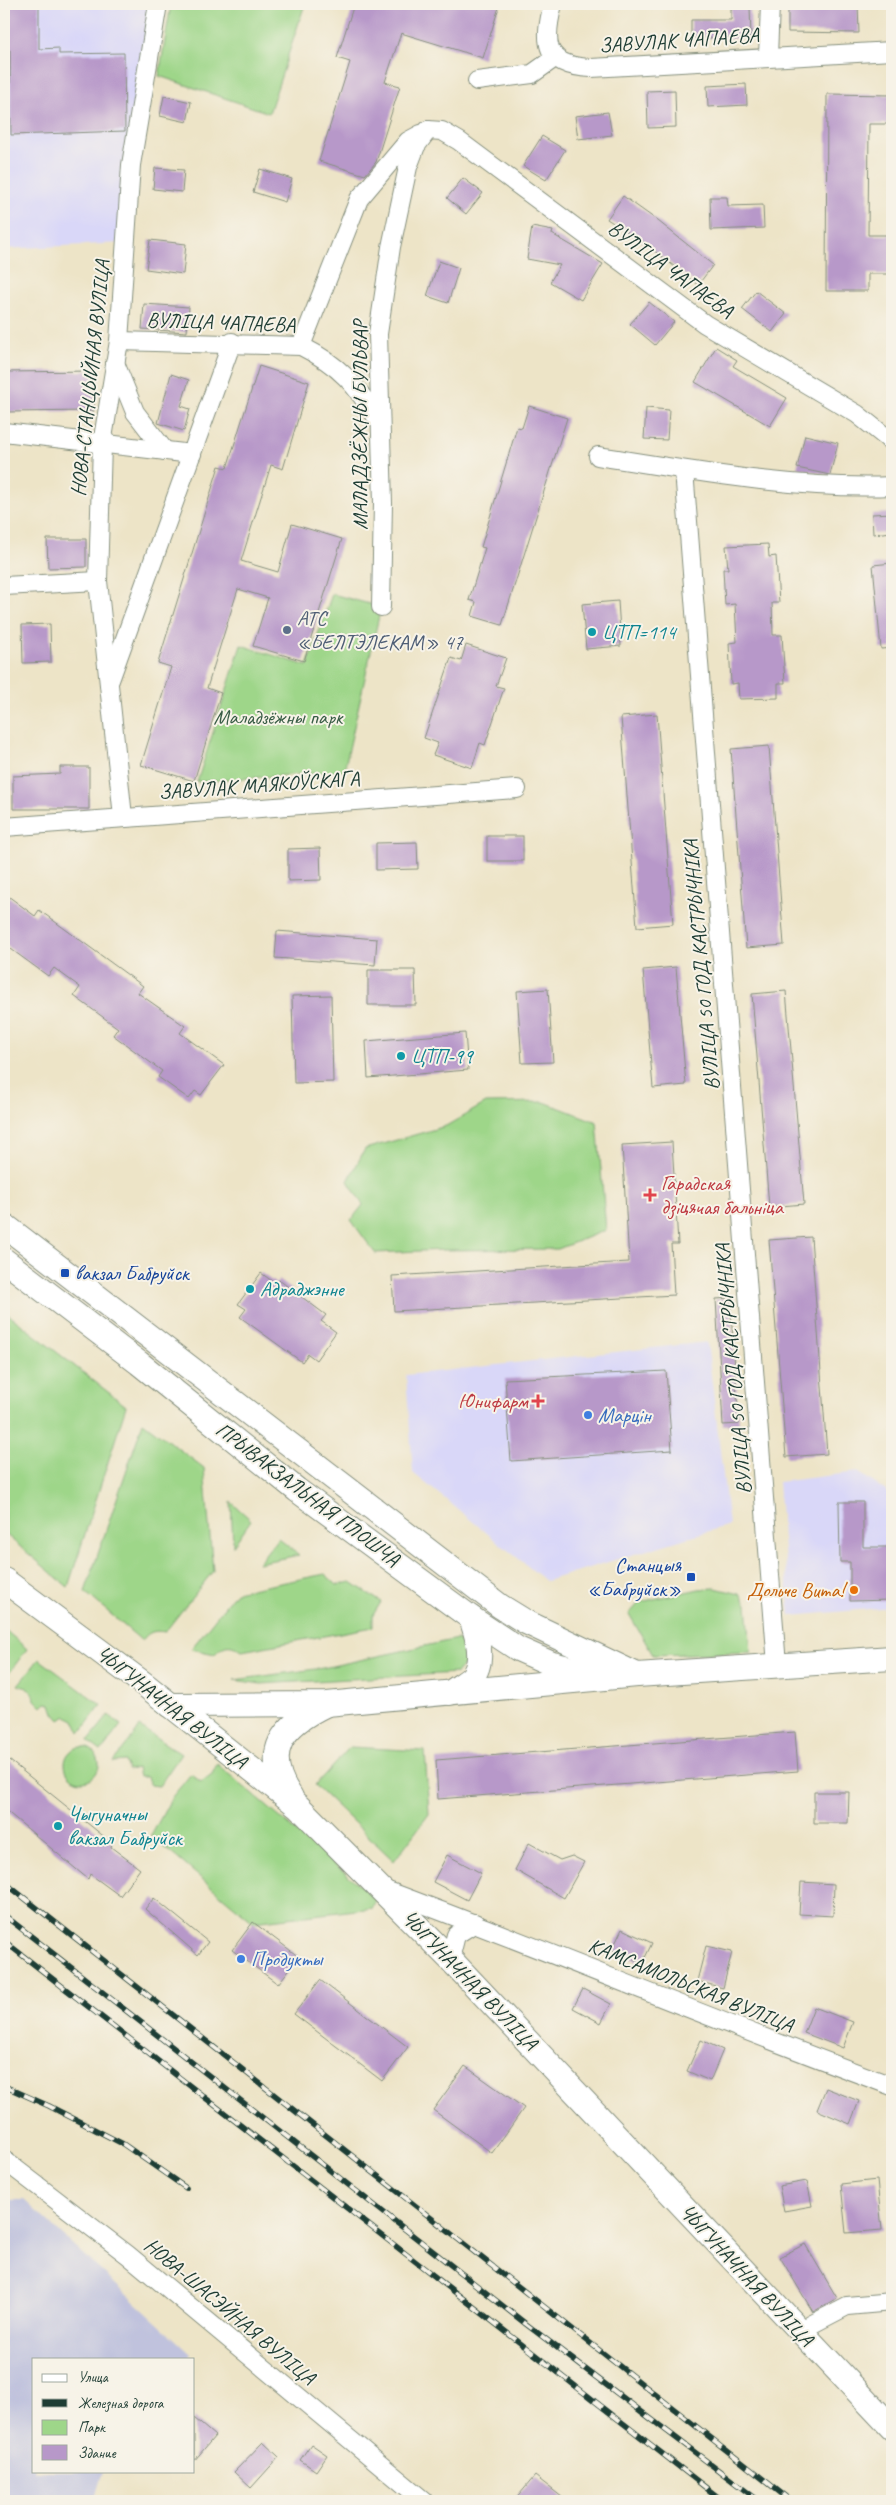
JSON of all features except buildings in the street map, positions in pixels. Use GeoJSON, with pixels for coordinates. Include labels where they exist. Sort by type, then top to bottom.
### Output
{"type":"FeatureCollection","features":[{"type":"Feature","properties":{"kind":"main road","name":"ПРЫВАКЗАЛЬНАЯ ПЛОШЧА"},"geometry":{"type":"LineString","coordinates":[[4,1225],[500,1606],[526,1622],[593,1656],[637,1675]]}},
{"type":"Feature","properties":{"kind":"main road","name":"ПРЫВАКЗАЛЬНАЯ ПЛОШЧА"},"geometry":{"type":"LineString","coordinates":[[4,1260],[139,1363],[297,1490],[471,1618],[518,1649],[552,1664],[580,1671],[637,1675]]}},
{"type":"Feature","properties":{"kind":"main road","name":"ЧЫГУНАЧНАЯ ВУЛІЦА"},"geometry":{"type":"LineString","coordinates":[[4,1580],[170,1705],[298,1806],[382,1888],[450,1959],[892,2428]]}},
{"type":"Feature","properties":{"kind":"main road"},"geometry":{"type":"LineString","coordinates":[[450,1692],[473,1675],[479,1658],[479,1640],[471,1618]]}},
{"type":"Feature","properties":{"kind":"main road"},"geometry":{"type":"LineString","coordinates":[[170,1705],[327,1704],[637,1675],[892,1658]]}},
{"type":"Feature","properties":{"kind":"main road"},"geometry":{"type":"LineString","coordinates":[[298,1806],[284,1786],[278,1771],[279,1743],[302,1716],[327,1704]]}},
{"type":"Feature","properties":{"kind":"street","name":"НОВА-СТАНЦЫЙНАЯ ВУЛІЦА"},"geometry":{"type":"LineString","coordinates":[[123,818],[98,582],[102,444],[119,341],[131,165],[158,4]]}},
{"type":"Feature","properties":{"kind":"street"},"geometry":{"type":"LineString","coordinates":[[477,81],[532,74],[556,58],[548,45],[547,27],[553,4]]}},
{"type":"Feature","properties":{"kind":"street"},"geometry":{"type":"LineString","coordinates":[[768,57],[770,4]]}},
{"type":"Feature","properties":{"kind":"street","name":"ЗАВУЛАК ЧАПАЕВА"},"geometry":{"type":"LineString","coordinates":[[556,58],[572,67],[591,68],[892,51]]}},
{"type":"Feature","properties":{"kind":"street","name":"ВУЛІЦА ЧАПАЕВА"},"geometry":{"type":"LineString","coordinates":[[428,130],[442,131],[459,141],[705,324],[857,414],[892,442]]}},
{"type":"Feature","properties":{"kind":"street"},"geometry":{"type":"LineString","coordinates":[[301,346],[359,199],[408,141],[428,130]]}},
{"type":"Feature","properties":{"kind":"street","name":"МАЛАДЗЁЖНЫ БУЛЬВАР"},"geometry":{"type":"LineString","coordinates":[[382,607],[383,503],[378,334],[391,247],[408,168],[416,146],[428,130]]}},
{"type":"Feature","properties":{"kind":"street","name":"ВУЛІЦА ЧАПАЕВА"},"geometry":{"type":"LineString","coordinates":[[119,341],[232,342],[301,346],[324,358],[357,386],[380,422]]}},
{"type":"Feature","properties":{"kind":"street"},"geometry":{"type":"LineString","coordinates":[[109,685],[232,342]]}},
{"type":"Feature","properties":{"kind":"street"},"geometry":{"type":"LineString","coordinates":[[115,364],[135,412],[165,451]]}},
{"type":"Feature","properties":{"kind":"street"},"geometry":{"type":"LineString","coordinates":[[4,432],[192,454]]}},
{"type":"Feature","properties":{"kind":"street"},"geometry":{"type":"LineString","coordinates":[[598,456],[684,470],[847,488],[892,486]]}},
{"type":"Feature","properties":{"kind":"street","name":"ВУЛІЦА 50 ГОД КАСТРЫЧНІКА"},"geometry":{"type":"LineString","coordinates":[[684,470],[777,1666]]}},
{"type":"Feature","properties":{"kind":"street"},"geometry":{"type":"LineString","coordinates":[[4,586],[98,582]]}},
{"type":"Feature","properties":{"kind":"street","name":"ЗАВУЛАК МАЯКОЎСКАГА"},"geometry":{"type":"LineString","coordinates":[[4,827],[517,789]]}},
{"type":"Feature","properties":{"kind":"street","name":"КАМСАМОЛЬСКАЯ ВУЛІЦА"},"geometry":{"type":"LineString","coordinates":[[382,1888],[475,1923],[761,2038],[892,2086]]}},
{"type":"Feature","properties":{"kind":"street"},"geometry":{"type":"LineString","coordinates":[[450,1959],[456,1935],[475,1923]]}},
{"type":"Feature","properties":{"kind":"street","name":"НОВА-ШАСЭЙНАЯ ВУЛІЦА"},"geometry":{"type":"LineString","coordinates":[[4,2160],[128,2255],[424,2501]]}},
{"type":"Feature","properties":{"kind":"street"},"geometry":{"type":"LineString","coordinates":[[800,2331],[847,2306],[892,2302]]}},
{"type":"Feature","properties":{"kind":"shaded area"},"geometry":{"type":"Polygon","coordinates":[[[4,4],[153,4],[122,243],[4,249],[4,4]]]}},
{"type":"Feature","properties":{"kind":"shaded area"},"geometry":{"type":"Polygon","coordinates":[[[707,1342],[729,1525],[546,1581],[413,1473],[406,1375],[707,1342]]]}},
{"type":"Feature","properties":{"kind":"shaded area"},"geometry":{"type":"Polygon","coordinates":[[[858,1472],[892,1495],[892,1607],[790,1616],[778,1482],[858,1472]]]}},
{"type":"Feature","properties":{"kind":"shaded area"},"geometry":{"type":"Polygon","coordinates":[[[4,2200],[24,2200],[191,2354],[188,2358],[32,2358],[32,2472],[103,2472],[94,2501],[4,2501],[4,2200]]]}},
{"type":"Feature","properties":{"kind":"green space"},"geometry":{"type":"Polygon","coordinates":[[[171,4],[305,4],[269,113],[159,76],[171,4]]]}},
{"type":"Feature","properties":{"kind":"green space","name":"Маладзёжны парк"},"geometry":{"type":"Polygon","coordinates":[[[332,594],[381,607],[344,771],[197,782],[241,645],[307,666],[332,594]]]}},
{"type":"Feature","properties":{"kind":"green space"},"geometry":{"type":"Polygon","coordinates":[[[544,1102],[597,1122],[606,1230],[558,1249],[443,1250],[375,1253],[351,1220],[363,1205],[348,1181],[365,1149],[446,1126],[486,1103],[544,1102]]]}},
{"type":"Feature","properties":{"kind":"green space"},"geometry":{"type":"Polygon","coordinates":[[[4,1311],[126,1406],[68,1587],[4,1533],[4,1311]]]}},
{"type":"Feature","properties":{"kind":"green space"},"geometry":{"type":"Polygon","coordinates":[[[143,1422],[204,1468],[213,1571],[165,1632],[151,1632],[142,1641],[85,1592],[143,1422]]]}},
{"type":"Feature","properties":{"kind":"green space"},"geometry":{"type":"Polygon","coordinates":[[[231,1502],[251,1520],[233,1546],[231,1502]]]}},
{"type":"Feature","properties":{"kind":"green space"},"geometry":{"type":"Polygon","coordinates":[[[278,1538],[299,1555],[258,1563],[278,1538]]]}},
{"type":"Feature","properties":{"kind":"green space"},"geometry":{"type":"Polygon","coordinates":[[[325,1574],[337,1585],[351,1582],[381,1602],[373,1615],[373,1627],[242,1651],[231,1646],[221,1648],[215,1654],[191,1649],[236,1592],[325,1574]]]}},
{"type":"Feature","properties":{"kind":"green space"},"geometry":{"type":"Polygon","coordinates":[[[715,1588],[740,1594],[747,1604],[751,1652],[653,1655],[629,1614],[640,1602],[699,1589],[715,1588]]]}},
{"type":"Feature","properties":{"kind":"green space"},"geometry":{"type":"Polygon","coordinates":[[[4,1629],[27,1649],[6,1677],[4,1676],[4,1629]]]}},
{"type":"Feature","properties":{"kind":"green space"},"geometry":{"type":"Polygon","coordinates":[[[457,1639],[466,1646],[466,1662],[457,1673],[261,1684],[234,1680],[323,1668],[457,1639]]]}},
{"type":"Feature","properties":{"kind":"green space"},"geometry":{"type":"Polygon","coordinates":[[[39,1659],[101,1705],[80,1733],[74,1720],[66,1716],[60,1720],[54,1713],[51,1704],[46,1703],[42,1707],[35,1700],[31,1691],[18,1685],[39,1659]]]}},
{"type":"Feature","properties":{"kind":"green space"},"geometry":{"type":"Polygon","coordinates":[[[109,1715],[121,1725],[101,1751],[88,1741],[109,1715]]]}},
{"type":"Feature","properties":{"kind":"green space"},"geometry":{"type":"Polygon","coordinates":[[[140,1727],[181,1754],[159,1786],[150,1785],[147,1777],[139,1777],[137,1768],[128,1770],[125,1761],[113,1762],[140,1727]]]}},
{"type":"Feature","properties":{"kind":"green space"},"geometry":{"type":"Polygon","coordinates":[[[82,1747],[94,1752],[99,1764],[94,1776],[82,1781],[70,1776],[65,1764],[70,1752],[82,1747]]]}},
{"type":"Feature","properties":{"kind":"green space"},"geometry":{"type":"Polygon","coordinates":[[[350,1747],[425,1751],[429,1814],[394,1861],[315,1785],[350,1747]]]}},
{"type":"Feature","properties":{"kind":"green space"},"geometry":{"type":"Polygon","coordinates":[[[217,1764],[376,1899],[373,1908],[253,1922],[151,1836],[172,1797],[191,1774],[201,1782],[212,1774],[217,1764]]]}},
{"type":"Feature","properties":{"kind":"railway"},"geometry":{"type":"LineString","coordinates":[[4,1882],[791,2501]]}},
{"type":"Feature","properties":{"kind":"railway"},"geometry":{"type":"LineString","coordinates":[[4,1915],[526,2324],[759,2501]]}},
{"type":"Feature","properties":{"kind":"railway"},"geometry":{"type":"LineString","coordinates":[[4,1941],[723,2501]]}},
{"type":"Feature","properties":{"kind":"railway"},"geometry":{"type":"LineString","coordinates":[[4,2086],[49,2106],[123,2144],[186,2188]]}},
{"type":"Feature","properties":{"kind":"place","name":"АТС «БЕЛТЭЛЕКАМ» 47"},"geometry":{"type":"Point","coordinates":[287,630]}},
{"type":"Feature","properties":{"kind":"place","name":"ЦТП=114"},"geometry":{"type":"Point","coordinates":[592,632]}},
{"type":"Feature","properties":{"kind":"place","name":"ЦТП-99"},"geometry":{"type":"Point","coordinates":[401,1056]}},
{"type":"Feature","properties":{"kind":"place","name":"Гарадская дзіцячая бальніца"},"geometry":{"type":"Point","coordinates":[650,1195]}},
{"type":"Feature","properties":{"kind":"place","name":"вакзал Бабруйск"},"geometry":{"type":"Point","coordinates":[65,1273]}},
{"type":"Feature","properties":{"kind":"place","name":"Адраджэнне"},"geometry":{"type":"Point","coordinates":[250,1289]}},
{"type":"Feature","properties":{"kind":"place","name":"Юнифарм"},"geometry":{"type":"Point","coordinates":[538,1401]}},
{"type":"Feature","properties":{"kind":"place","name":"Марцін"},"geometry":{"type":"Point","coordinates":[588,1415]}},
{"type":"Feature","properties":{"kind":"place","name":"Станцыя «Бабруйск»"},"geometry":{"type":"Point","coordinates":[691,1577]}},
{"type":"Feature","properties":{"kind":"place","name":"Дольче Вита!"},"geometry":{"type":"Point","coordinates":[854,1590]}},
{"type":"Feature","properties":{"kind":"place","name":"Чыгуначны вакзал Бабруйск"},"geometry":{"type":"Point","coordinates":[58,1826]}},
{"type":"Feature","properties":{"kind":"place","name":"Продукты"},"geometry":{"type":"Point","coordinates":[241,1959]}}]}
